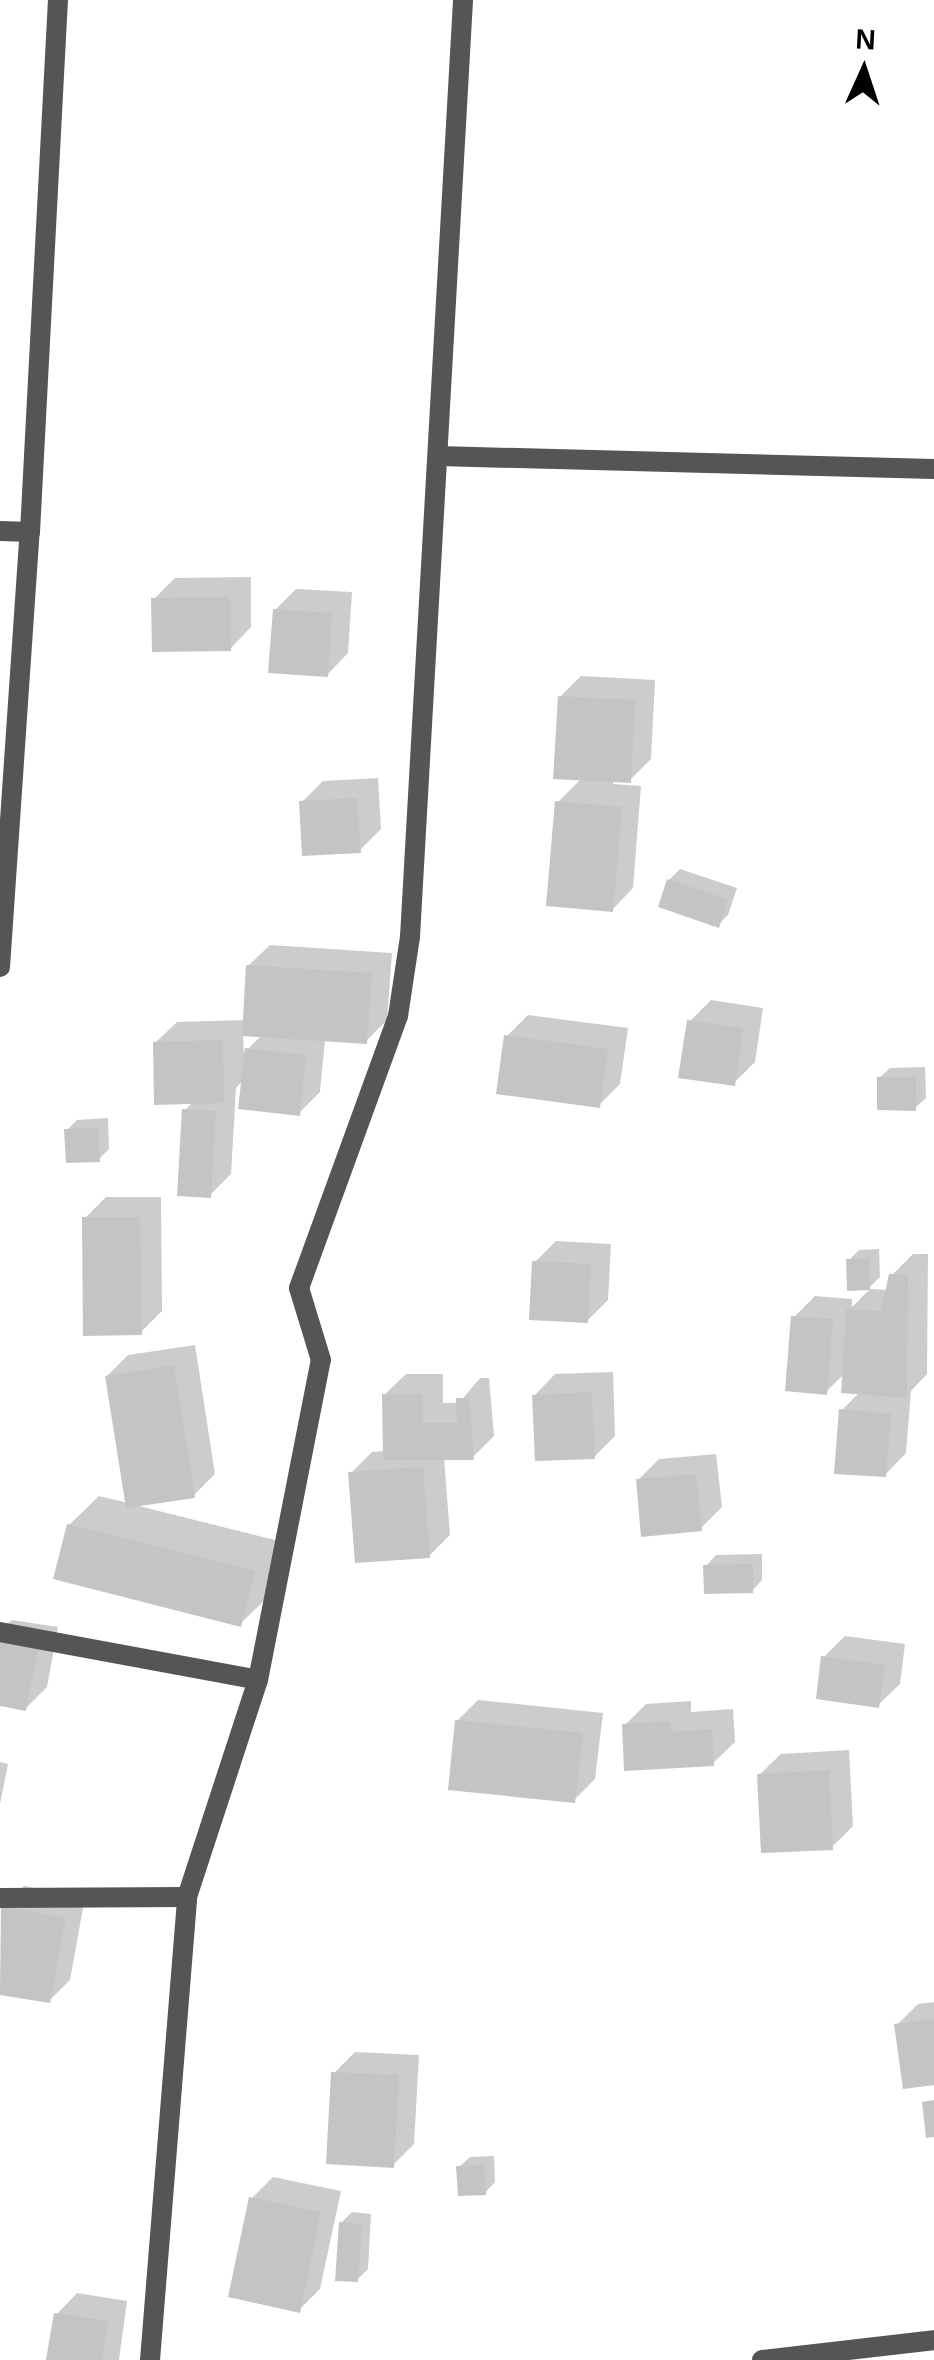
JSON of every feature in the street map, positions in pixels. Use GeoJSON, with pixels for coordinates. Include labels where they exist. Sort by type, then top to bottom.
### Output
{"type":"FeatureCollection","features":[{"type":"Feature","properties":{"kind":"street"},"geometry":{"type":"LineString","coordinates":[[0,968],[30,532],[58,0]]}},
{"type":"Feature","properties":{"kind":"street"},"geometry":{"type":"LineString","coordinates":[[150,2360],[187,1897],[258,1680],[321,1360],[299,1288],[398,1016],[410,937],[463,0]]}},
{"type":"Feature","properties":{"kind":"street"},"geometry":{"type":"LineString","coordinates":[[438,456],[934,470]]}},
{"type":"Feature","properties":{"kind":"street"},"geometry":{"type":"LineString","coordinates":[[0,530],[30,532]]}},
{"type":"Feature","properties":{"kind":"street"},"geometry":{"type":"LineString","coordinates":[[0,1632],[258,1680]]}},
{"type":"Feature","properties":{"kind":"street"},"geometry":{"type":"LineString","coordinates":[[0,1898],[187,1897]]}},
{"type":"Feature","properties":{"kind":"street"},"geometry":{"type":"LineString","coordinates":[[762,2360],[934,2340]]}},
{"type":"Feature","properties":{"kind":"building"},"geometry":{"type":"Polygon","coordinates":[[[230,597],[231,651],[152,652],[151,598],[230,597]]]}},
{"type":"Feature","properties":{"kind":"building"},"geometry":{"type":"Polygon","coordinates":[[[273,609],[332,613],[328,677],[268,673],[273,609]]]}},
{"type":"Feature","properties":{"kind":"building"},"geometry":{"type":"Polygon","coordinates":[[[558,696],[635,700],[631,783],[553,779],[558,696]]]}},
{"type":"Feature","properties":{"kind":"building"},"geometry":{"type":"Polygon","coordinates":[[[357,798],[361,853],[302,856],[299,801],[357,798]]]}},
{"type":"Feature","properties":{"kind":"building"},"geometry":{"type":"Polygon","coordinates":[[[555,801],[622,807],[613,912],[546,906],[555,801]]]}},
{"type":"Feature","properties":{"kind":"building"},"geometry":{"type":"Polygon","coordinates":[[[667,879],[728,899],[719,928],[658,907],[667,879]]]}},
{"type":"Feature","properties":{"kind":"building"},"geometry":{"type":"Polygon","coordinates":[[[246,965],[372,973],[367,1044],[242,1036],[246,965]]]}},
{"type":"Feature","properties":{"kind":"building"},"geometry":{"type":"Polygon","coordinates":[[[687,1020],[743,1028],[735,1086],[678,1078],[687,1020]]]}},
{"type":"Feature","properties":{"kind":"building"},"geometry":{"type":"Polygon","coordinates":[[[504,1035],[608,1049],[600,1108],[496,1094],[504,1035]]]}},
{"type":"Feature","properties":{"kind":"building"},"geometry":{"type":"Polygon","coordinates":[[[223,1040],[224,1103],[154,1105],[153,1042],[223,1040]]]}},
{"type":"Feature","properties":{"kind":"building"},"geometry":{"type":"Polygon","coordinates":[[[245,1048],[306,1055],[300,1116],[238,1109],[245,1048]]]}},
{"type":"Feature","properties":{"kind":"building"},"geometry":{"type":"Polygon","coordinates":[[[877,1077],[916,1077],[916,1111],[877,1110],[877,1077]]]}},
{"type":"Feature","properties":{"kind":"building"},"geometry":{"type":"Polygon","coordinates":[[[182,1109],[216,1111],[211,1198],[177,1196],[182,1109]]]}},
{"type":"Feature","properties":{"kind":"building"},"geometry":{"type":"Polygon","coordinates":[[[98,1128],[100,1162],[66,1163],[64,1129],[98,1128]]]}},
{"type":"Feature","properties":{"kind":"building"},"geometry":{"type":"Polygon","coordinates":[[[82,1217],[140,1217],[142,1335],[83,1336],[82,1217]]]}},
{"type":"Feature","properties":{"kind":"building"},"geometry":{"type":"Polygon","coordinates":[[[846,1259],[870,1259],[870,1290],[847,1291],[846,1259]]]}},
{"type":"Feature","properties":{"kind":"building"},"geometry":{"type":"Polygon","coordinates":[[[532,1261],[591,1264],[588,1323],[529,1320],[532,1261]]]}},
{"type":"Feature","properties":{"kind":"building"},"geometry":{"type":"Polygon","coordinates":[[[889,1274],[908,1274],[907,1398],[841,1393],[846,1309],[881,1311],[889,1274]]]}},
{"type":"Feature","properties":{"kind":"building"},"geometry":{"type":"Polygon","coordinates":[[[791,1316],[833,1319],[827,1395],[785,1391],[791,1316]]]}},
{"type":"Feature","properties":{"kind":"building"},"geometry":{"type":"Polygon","coordinates":[[[174,1365],[195,1498],[126,1508],[105,1376],[174,1365]]]}},
{"type":"Feature","properties":{"kind":"building"},"geometry":{"type":"Polygon","coordinates":[[[592,1392],[595,1459],[535,1461],[532,1395],[592,1392]]]}},
{"type":"Feature","properties":{"kind":"building"},"geometry":{"type":"Polygon","coordinates":[[[382,1394],[422,1394],[423,1423],[457,1423],[456,1398],[469,1398],[474,1460],[383,1460],[382,1394]]]}},
{"type":"Feature","properties":{"kind":"building"},"geometry":{"type":"Polygon","coordinates":[[[839,1409],[891,1414],[886,1477],[834,1474],[839,1409]]]}},
{"type":"Feature","properties":{"kind":"building"},"geometry":{"type":"Polygon","coordinates":[[[423,1467],[430,1558],[355,1563],[348,1472],[423,1467]]]}},
{"type":"Feature","properties":{"kind":"building"},"geometry":{"type":"Polygon","coordinates":[[[696,1474],[702,1531],[641,1537],[636,1479],[696,1474]]]}},
{"type":"Feature","properties":{"kind":"building"},"geometry":{"type":"Polygon","coordinates":[[[67,1524],[255,1571],[241,1627],[53,1579],[67,1524]]]}},
{"type":"Feature","properties":{"kind":"building"},"geometry":{"type":"Polygon","coordinates":[[[753,1564],[753,1593],[704,1594],[703,1565],[753,1564]]]}},
{"type":"Feature","properties":{"kind":"building"},"geometry":{"type":"Polygon","coordinates":[[[0,1642],[38,1648],[26,1711],[0,1706],[0,1642]]]}},
{"type":"Feature","properties":{"kind":"building"},"geometry":{"type":"Polygon","coordinates":[[[821,1656],[885,1665],[879,1708],[816,1699],[821,1656]]]}},
{"type":"Feature","properties":{"kind":"building"},"geometry":{"type":"Polygon","coordinates":[[[455,1720],[583,1733],[575,1803],[448,1790],[455,1720]]]}},
{"type":"Feature","properties":{"kind":"building"},"geometry":{"type":"Polygon","coordinates":[[[671,1721],[671,1732],[712,1729],[714,1766],[624,1771],[622,1724],[671,1721]]]}},
{"type":"Feature","properties":{"kind":"building"},"geometry":{"type":"Polygon","coordinates":[[[829,1770],[833,1850],[761,1853],[757,1774],[829,1770]]]}},
{"type":"Feature","properties":{"kind":"building"},"geometry":{"type":"Polygon","coordinates":[[[1,1906],[66,1918],[50,2003],[0,1995],[1,1906]]]}},
{"type":"Feature","properties":{"kind":"building"},"geometry":{"type":"Polygon","coordinates":[[[934,2019],[934,2085],[903,2089],[894,2024],[934,2019]]]}},
{"type":"Feature","properties":{"kind":"building"},"geometry":{"type":"Polygon","coordinates":[[[331,2072],[399,2075],[394,2168],[326,2164],[331,2072]]]}},
{"type":"Feature","properties":{"kind":"building"},"geometry":{"type":"Polygon","coordinates":[[[934,2100],[934,2137],[926,2138],[922,2102],[934,2100]]]}},
{"type":"Feature","properties":{"kind":"building"},"geometry":{"type":"Polygon","coordinates":[[[484,2165],[486,2195],[458,2196],[456,2166],[484,2165]]]}},
{"type":"Feature","properties":{"kind":"building"},"geometry":{"type":"Polygon","coordinates":[[[249,2197],[321,2212],[300,2313],[228,2297],[249,2197]]]}},
{"type":"Feature","properties":{"kind":"building"},"geometry":{"type":"Polygon","coordinates":[[[339,2222],[362,2224],[358,2282],[335,2281],[339,2222]]]}},
{"type":"Feature","properties":{"kind":"building"},"geometry":{"type":"Polygon","coordinates":[[[54,2313],[108,2321],[102,2360],[46,2360],[54,2313]]]}}]}
